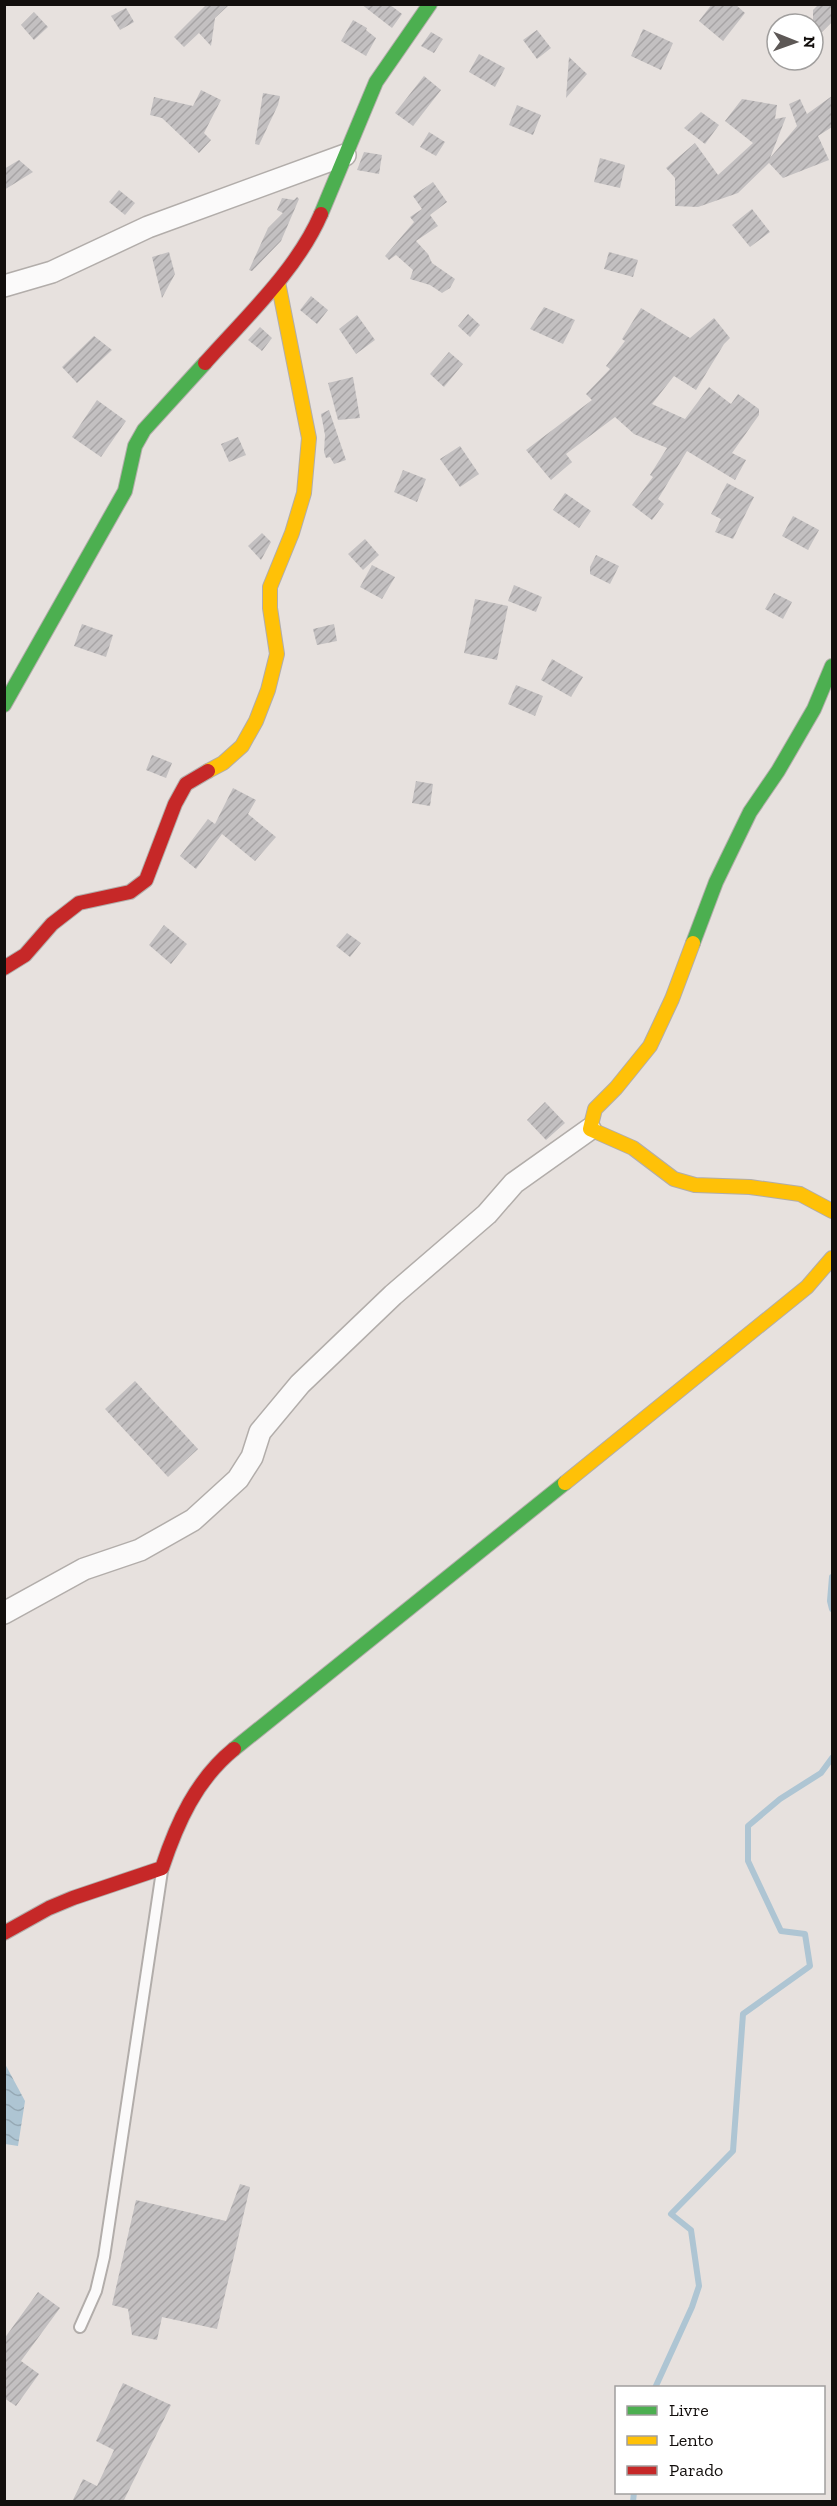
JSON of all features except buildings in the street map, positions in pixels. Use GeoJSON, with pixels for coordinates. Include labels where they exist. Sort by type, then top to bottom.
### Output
{"type":"FeatureCollection","features":[{"type":"Feature","properties":{"kind":"street"},"geometry":{"type":"LineString","coordinates":[[4,705],[125,490],[135,446],[144,430],[278,282],[316,225],[376,82],[430,4]]}},
{"type":"Feature","properties":{"kind":"street"},"geometry":{"type":"LineString","coordinates":[[4,286],[52,272],[148,227],[345,155]]}},
{"type":"Feature","properties":{"kind":"street"},"geometry":{"type":"LineString","coordinates":[[4,968],[25,955],[52,924],[79,903],[130,892],[146,880],[175,804],[186,784],[223,763],[242,746],[256,721],[268,690],[277,654],[270,608],[270,587],[292,533],[304,493],[309,438],[278,282]]}},
{"type":"Feature","properties":{"kind":"street"},"geometry":{"type":"LineString","coordinates":[[4,1613],[84,1569],[140,1550],[193,1521],[238,1479],[252,1457],[260,1432],[300,1384],[393,1295],[487,1214],[514,1183],[590,1129],[595,1109],[616,1088],[650,1046],[672,999],[716,882],[745,822],[814,710],[832,666]]}},
{"type":"Feature","properties":{"kind":"street"},"geometry":{"type":"LineString","coordinates":[[590,1129],[633,1148],[674,1179],[695,1185],[750,1187],[800,1194],[832,1211]]}},
{"type":"Feature","properties":{"kind":"street"},"geometry":{"type":"LineString","coordinates":[[4,1933],[49,1908],[73,1898],[162,1868],[185,1806],[223,1758],[807,1287],[832,1258]]}},
{"type":"Feature","properties":{"kind":"lane"},"geometry":{"type":"LineString","coordinates":[[80,2327],[96,2291],[104,2258],[162,1868]]}},
{"type":"Feature","properties":{"kind":"water"},"geometry":{"type":"Polygon","coordinates":[[[4,2062],[25,2101],[18,2146],[5,2144],[4,2062]]]}},
{"type":"Feature","properties":{"kind":"waterway"},"geometry":{"type":"LineString","coordinates":[[832,1577],[830,1601],[832,1609]]}},
{"type":"Feature","properties":{"kind":"waterway"},"geometry":{"type":"LineString","coordinates":[[656,2386],[692,2307],[699,2286],[691,2230],[671,2214],[733,2151],[743,2014],[810,1966],[805,1934],[781,1931],[748,1861],[748,1826],[780,1799],[821,1773],[832,1758]]}},
{"type":"Feature","properties":{"kind":"waterway"},"geometry":{"type":"LineString","coordinates":[[633,2502],[634,2494]]}},
{"type":"Feature","properties":{"kind":"traffic: fast"},"geometry":{"type":"LineString","coordinates":[[321,214],[376,82],[430,4]]}},
{"type":"Feature","properties":{"kind":"traffic: fast"},"geometry":{"type":"LineString","coordinates":[[4,705],[125,491],[135,446],[144,430],[205,363]]}},
{"type":"Feature","properties":{"kind":"traffic: fast"},"geometry":{"type":"LineString","coordinates":[[693,943],[716,882],[750,812],[778,771],[814,709],[832,666]]}},
{"type":"Feature","properties":{"kind":"traffic: fast"},"geometry":{"type":"LineString","coordinates":[[234,1749],[565,1483]]}},
{"type":"Feature","properties":{"kind":"traffic: slow"},"geometry":{"type":"LineString","coordinates":[[208,771],[223,763],[242,746],[256,721],[268,690],[277,654],[270,608],[270,587],[292,533],[304,493],[309,438],[278,282]]}},
{"type":"Feature","properties":{"kind":"traffic: slow"},"geometry":{"type":"LineString","coordinates":[[693,943],[672,999],[650,1046],[616,1088],[595,1109],[590,1129],[633,1148],[674,1179],[695,1185],[750,1187],[800,1194],[832,1211]]}},
{"type":"Feature","properties":{"kind":"traffic: slow"},"geometry":{"type":"LineString","coordinates":[[565,1483],[807,1287],[832,1258]]}},
{"type":"Feature","properties":{"kind":"traffic: jam"},"geometry":{"type":"LineString","coordinates":[[205,363],[284,274],[311,235],[321,214]]}},
{"type":"Feature","properties":{"kind":"traffic: jam"},"geometry":{"type":"LineString","coordinates":[[4,968],[25,955],[52,924],[79,903],[130,892],[146,880],[175,804],[186,784],[208,771]]}},
{"type":"Feature","properties":{"kind":"traffic: jam"},"geometry":{"type":"LineString","coordinates":[[4,1933],[49,1908],[73,1898],[162,1868],[181,1819],[198,1788],[234,1749]]}}]}
